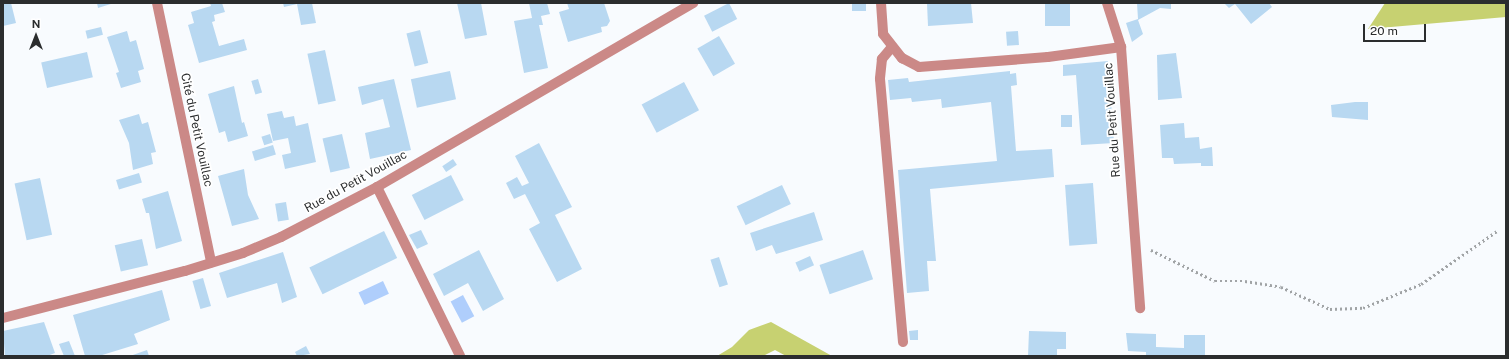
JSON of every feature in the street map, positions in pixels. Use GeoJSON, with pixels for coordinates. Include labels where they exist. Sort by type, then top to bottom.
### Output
{"type":"FeatureCollection","features":[{"type":"Feature","properties":{"kind":"street","name":"Cité du Petit Vouillac"},"geometry":{"type":"LineString","coordinates":[[157,3],[211,262]]}},
{"type":"Feature","properties":{"kind":"street","name":"Rue du Petit Vouillac"},"geometry":{"type":"LineString","coordinates":[[881,3],[883,34],[902,58],[919,67],[1048,57],[1121,47],[1134,243],[1140,308]]}},
{"type":"Feature","properties":{"kind":"street"},"geometry":{"type":"LineString","coordinates":[[1107,3],[1121,47]]}},
{"type":"Feature","properties":{"kind":"street","name":"Rue du Petit Vouillac"},"geometry":{"type":"LineString","coordinates":[[3,318],[211,262],[281,237],[377,187],[688,4]]}},
{"type":"Feature","properties":{"kind":"street"},"geometry":{"type":"LineString","coordinates":[[892,47],[882,60],[880,79],[903,342]]}},
{"type":"Feature","properties":{"kind":"street"},"geometry":{"type":"LineString","coordinates":[[377,187],[460,356]]}},
{"type":"Feature","properties":{"kind":"path"},"geometry":{"type":"LineString","coordinates":[[1134,243],[1215,281],[1245,281],[1281,288],[1330,309],[1363,308],[1421,284],[1497,231]]}},
{"type":"Feature","properties":{"kind":"green space"},"geometry":{"type":"Polygon","coordinates":[[[1385,3],[1506,3],[1506,17],[1368,29],[1385,3]]]}},
{"type":"Feature","properties":{"kind":"green space"},"geometry":{"type":"Polygon","coordinates":[[[771,322],[832,356],[786,356],[775,350],[763,356],[717,356],[732,347],[749,330],[771,322]]]}},
{"type":"Feature","properties":{"kind":"water"},"geometry":{"type":"Polygon","coordinates":[[[383,281],[389,294],[364,305],[359,292],[383,281]]]}},
{"type":"Feature","properties":{"kind":"water"},"geometry":{"type":"Polygon","coordinates":[[[463,295],[474,316],[462,323],[451,302],[463,295]]]}},
{"type":"Feature","properties":{"kind":"building"},"geometry":{"type":"Polygon","coordinates":[[[3,3],[11,3],[16,23],[3,26],[3,3]]]}},
{"type":"Feature","properties":{"kind":"building"},"geometry":{"type":"Polygon","coordinates":[[[97,3],[114,3],[98,8],[97,3]]]}},
{"type":"Feature","properties":{"kind":"building"},"geometry":{"type":"Polygon","coordinates":[[[210,3],[222,3],[225,12],[214,15],[215,21],[212,22],[219,46],[244,39],[247,50],[199,63],[188,25],[194,23],[191,12],[211,6],[210,3]]]}},
{"type":"Feature","properties":{"kind":"building"},"geometry":{"type":"Polygon","coordinates":[[[283,3],[312,3],[316,23],[301,25],[297,4],[284,7],[283,3]]]}},
{"type":"Feature","properties":{"kind":"building"},"geometry":{"type":"Polygon","coordinates":[[[457,3],[481,3],[487,35],[465,39],[457,3]]]}},
{"type":"Feature","properties":{"kind":"building"},"geometry":{"type":"Polygon","coordinates":[[[529,3],[547,3],[550,14],[541,16],[543,25],[539,25],[548,68],[524,73],[514,21],[532,18],[529,3]]]}},
{"type":"Feature","properties":{"kind":"building"},"geometry":{"type":"Polygon","coordinates":[[[567,3],[604,3],[610,21],[607,26],[601,27],[602,32],[568,42],[559,12],[569,9],[567,3]]]}},
{"type":"Feature","properties":{"kind":"building"},"geometry":{"type":"Polygon","coordinates":[[[729,3],[737,19],[712,32],[704,16],[729,3]]]}},
{"type":"Feature","properties":{"kind":"building"},"geometry":{"type":"Polygon","coordinates":[[[852,3],[866,3],[866,11],[852,11],[852,3]]]}},
{"type":"Feature","properties":{"kind":"building"},"geometry":{"type":"Polygon","coordinates":[[[927,3],[971,3],[973,23],[928,26],[927,3]]]}},
{"type":"Feature","properties":{"kind":"building"},"geometry":{"type":"Polygon","coordinates":[[[1045,3],[1070,3],[1070,26],[1045,26],[1045,3]]]}},
{"type":"Feature","properties":{"kind":"building"},"geometry":{"type":"Polygon","coordinates":[[[1137,3],[1171,3],[1171,9],[1160,8],[1138,20],[1143,34],[1132,42],[1126,23],[1138,19],[1137,3]]]}},
{"type":"Feature","properties":{"kind":"building"},"geometry":{"type":"Polygon","coordinates":[[[1224,3],[1269,3],[1272,7],[1251,24],[1235,4],[1229,8],[1224,3]]]}},
{"type":"Feature","properties":{"kind":"building"},"geometry":{"type":"Polygon","coordinates":[[[101,27],[103,35],[87,39],[85,31],[101,27]]]}},
{"type":"Feature","properties":{"kind":"building"},"geometry":{"type":"Polygon","coordinates":[[[420,30],[428,63],[415,66],[406,33],[420,30]]]}},
{"type":"Feature","properties":{"kind":"building"},"geometry":{"type":"Polygon","coordinates":[[[127,31],[130,42],[136,40],[144,69],[138,71],[141,82],[121,88],[116,73],[119,72],[107,37],[127,31]]]}},
{"type":"Feature","properties":{"kind":"building"},"geometry":{"type":"Polygon","coordinates":[[[1018,31],[1019,45],[1007,46],[1006,32],[1018,31]]]}},
{"type":"Feature","properties":{"kind":"building"},"geometry":{"type":"Polygon","coordinates":[[[719,36],[735,64],[713,76],[697,48],[719,36]]]}},
{"type":"Feature","properties":{"kind":"building"},"geometry":{"type":"Polygon","coordinates":[[[325,50],[336,101],[318,105],[307,54],[325,50]]]}},
{"type":"Feature","properties":{"kind":"building"},"geometry":{"type":"Polygon","coordinates":[[[87,52],[93,77],[47,88],[41,63],[87,52]]]}},
{"type":"Feature","properties":{"kind":"building"},"geometry":{"type":"Polygon","coordinates":[[[1176,53],[1182,98],[1158,100],[1157,55],[1176,53]]]}},
{"type":"Feature","properties":{"kind":"building"},"geometry":{"type":"Polygon","coordinates":[[[1108,61],[1114,143],[1081,145],[1076,75],[1063,76],[1063,65],[1108,61]]]}},
{"type":"Feature","properties":{"kind":"building"},"geometry":{"type":"Polygon","coordinates":[[[450,71],[456,99],[417,108],[411,79],[450,71]]]}},
{"type":"Feature","properties":{"kind":"building"},"geometry":{"type":"Polygon","coordinates":[[[1010,71],[1010,74],[1016,73],[1017,85],[1011,86],[1016,151],[1052,149],[1054,177],[930,189],[936,261],[927,261],[929,291],[907,293],[898,170],[997,161],[991,102],[942,108],[941,99],[912,102],[911,98],[890,100],[888,80],[908,78],[909,82],[1010,71]]]}},
{"type":"Feature","properties":{"kind":"building"},"geometry":{"type":"Polygon","coordinates":[[[258,79],[262,92],[255,94],[251,81],[258,79]]]}},
{"type":"Feature","properties":{"kind":"building"},"geometry":{"type":"Polygon","coordinates":[[[394,79],[411,150],[370,159],[365,133],[390,127],[383,99],[362,105],[358,87],[394,79]]]}},
{"type":"Feature","properties":{"kind":"building"},"geometry":{"type":"Polygon","coordinates":[[[684,82],[699,110],[657,133],[642,105],[684,82]]]}},
{"type":"Feature","properties":{"kind":"building"},"geometry":{"type":"Polygon","coordinates":[[[234,86],[242,123],[244,122],[248,136],[228,142],[225,131],[219,133],[208,94],[234,86]]]}},
{"type":"Feature","properties":{"kind":"building"},"geometry":{"type":"Polygon","coordinates":[[[1368,102],[1368,120],[1332,117],[1331,105],[1368,102]]]}},
{"type":"Feature","properties":{"kind":"building"},"geometry":{"type":"Polygon","coordinates":[[[282,111],[284,118],[294,116],[296,126],[308,123],[316,162],[285,169],[282,155],[291,153],[288,138],[273,141],[267,114],[282,111]]]}},
{"type":"Feature","properties":{"kind":"building"},"geometry":{"type":"Polygon","coordinates":[[[139,114],[142,124],[148,122],[156,152],[151,153],[153,164],[133,170],[129,143],[119,120],[139,114]]]}},
{"type":"Feature","properties":{"kind":"building"},"geometry":{"type":"Polygon","coordinates":[[[1061,115],[1072,115],[1072,127],[1061,127],[1061,115]]]}},
{"type":"Feature","properties":{"kind":"building"},"geometry":{"type":"Polygon","coordinates":[[[1184,123],[1185,138],[1199,137],[1200,149],[1212,147],[1213,166],[1201,166],[1201,163],[1174,164],[1173,158],[1162,158],[1160,125],[1184,123]]]}},
{"type":"Feature","properties":{"kind":"building"},"geometry":{"type":"Polygon","coordinates":[[[270,134],[273,143],[264,145],[261,137],[270,134]]]}},
{"type":"Feature","properties":{"kind":"building"},"geometry":{"type":"Polygon","coordinates":[[[342,134],[350,168],[330,173],[323,138],[342,134]]]}},
{"type":"Feature","properties":{"kind":"building"},"geometry":{"type":"Polygon","coordinates":[[[539,143],[572,207],[555,215],[582,269],[557,282],[529,229],[540,223],[525,194],[514,199],[506,183],[517,177],[522,186],[529,183],[515,156],[539,143]]]}},
{"type":"Feature","properties":{"kind":"building"},"geometry":{"type":"Polygon","coordinates":[[[273,145],[276,155],[255,161],[252,151],[273,145]]]}},
{"type":"Feature","properties":{"kind":"building"},"geometry":{"type":"Polygon","coordinates":[[[453,159],[457,165],[446,172],[442,166],[453,159]]]}},
{"type":"Feature","properties":{"kind":"building"},"geometry":{"type":"Polygon","coordinates":[[[244,169],[248,195],[259,219],[232,226],[218,176],[244,169]]]}},
{"type":"Feature","properties":{"kind":"building"},"geometry":{"type":"Polygon","coordinates":[[[139,173],[142,183],[119,190],[116,180],[139,173]]]}},
{"type":"Feature","properties":{"kind":"building"},"geometry":{"type":"Polygon","coordinates":[[[451,175],[464,200],[425,220],[412,195],[451,175]]]}},
{"type":"Feature","properties":{"kind":"building"},"geometry":{"type":"Polygon","coordinates":[[[40,178],[52,235],[27,240],[15,183],[40,178]]]}},
{"type":"Feature","properties":{"kind":"building"},"geometry":{"type":"Polygon","coordinates":[[[1093,183],[1097,244],[1069,246],[1065,185],[1093,183]]]}},
{"type":"Feature","properties":{"kind":"building"},"geometry":{"type":"Polygon","coordinates":[[[782,185],[791,204],[746,225],[737,206],[782,185]]]}},
{"type":"Feature","properties":{"kind":"building"},"geometry":{"type":"Polygon","coordinates":[[[168,191],[182,241],[156,249],[149,213],[146,213],[142,199],[168,191]]]}},
{"type":"Feature","properties":{"kind":"building"},"geometry":{"type":"Polygon","coordinates":[[[286,202],[289,220],[278,221],[275,204],[286,202]]]}},
{"type":"Feature","properties":{"kind":"building"},"geometry":{"type":"Polygon","coordinates":[[[814,212],[823,240],[776,254],[772,245],[756,251],[750,233],[814,212]]]}},
{"type":"Feature","properties":{"kind":"building"},"geometry":{"type":"Polygon","coordinates":[[[421,230],[428,244],[417,249],[409,235],[421,230]]]}},
{"type":"Feature","properties":{"kind":"building"},"geometry":{"type":"Polygon","coordinates":[[[384,231],[397,258],[323,294],[309,267],[384,231]]]}},
{"type":"Feature","properties":{"kind":"building"},"geometry":{"type":"Polygon","coordinates":[[[142,239],[148,265],[121,272],[115,245],[142,239]]]}},
{"type":"Feature","properties":{"kind":"building"},"geometry":{"type":"Polygon","coordinates":[[[479,250],[504,299],[483,311],[468,283],[444,296],[433,274],[479,250]]]}},
{"type":"Feature","properties":{"kind":"building"},"geometry":{"type":"Polygon","coordinates":[[[863,250],[873,279],[830,294],[820,265],[863,250]]]}},
{"type":"Feature","properties":{"kind":"building"},"geometry":{"type":"Polygon","coordinates":[[[283,252],[297,297],[282,303],[277,283],[227,298],[219,273],[283,252]]]}},
{"type":"Feature","properties":{"kind":"building"},"geometry":{"type":"Polygon","coordinates":[[[810,256],[814,265],[799,272],[795,263],[810,256]]]}},
{"type":"Feature","properties":{"kind":"building"},"geometry":{"type":"Polygon","coordinates":[[[719,257],[728,285],[719,287],[710,260],[719,257]]]}},
{"type":"Feature","properties":{"kind":"building"},"geometry":{"type":"Polygon","coordinates":[[[203,278],[211,306],[200,309],[192,281],[203,278]]]}},
{"type":"Feature","properties":{"kind":"building"},"geometry":{"type":"Polygon","coordinates":[[[162,290],[170,320],[134,334],[138,344],[99,356],[85,356],[73,315],[162,290]]]}},
{"type":"Feature","properties":{"kind":"building"},"geometry":{"type":"Polygon","coordinates":[[[44,322],[55,353],[47,356],[5,356],[3,331],[44,322]]]}},
{"type":"Feature","properties":{"kind":"building"},"geometry":{"type":"Polygon","coordinates":[[[918,330],[918,340],[910,340],[909,331],[918,330]]]}},
{"type":"Feature","properties":{"kind":"building"},"geometry":{"type":"Polygon","coordinates":[[[1029,331],[1066,332],[1066,349],[1057,349],[1057,356],[1028,356],[1029,331]]]}},
{"type":"Feature","properties":{"kind":"building"},"geometry":{"type":"Polygon","coordinates":[[[1126,333],[1156,334],[1156,347],[1184,348],[1184,335],[1205,335],[1205,356],[1146,356],[1146,352],[1128,351],[1126,333]]]}},
{"type":"Feature","properties":{"kind":"building"},"geometry":{"type":"Polygon","coordinates":[[[69,341],[75,356],[64,356],[59,344],[69,341]]]}},
{"type":"Feature","properties":{"kind":"building"},"geometry":{"type":"Polygon","coordinates":[[[306,346],[310,354],[297,356],[295,352],[306,346]]]}},
{"type":"Feature","properties":{"kind":"building"},"geometry":{"type":"Polygon","coordinates":[[[147,350],[149,356],[130,356],[147,350]]]}}]}
